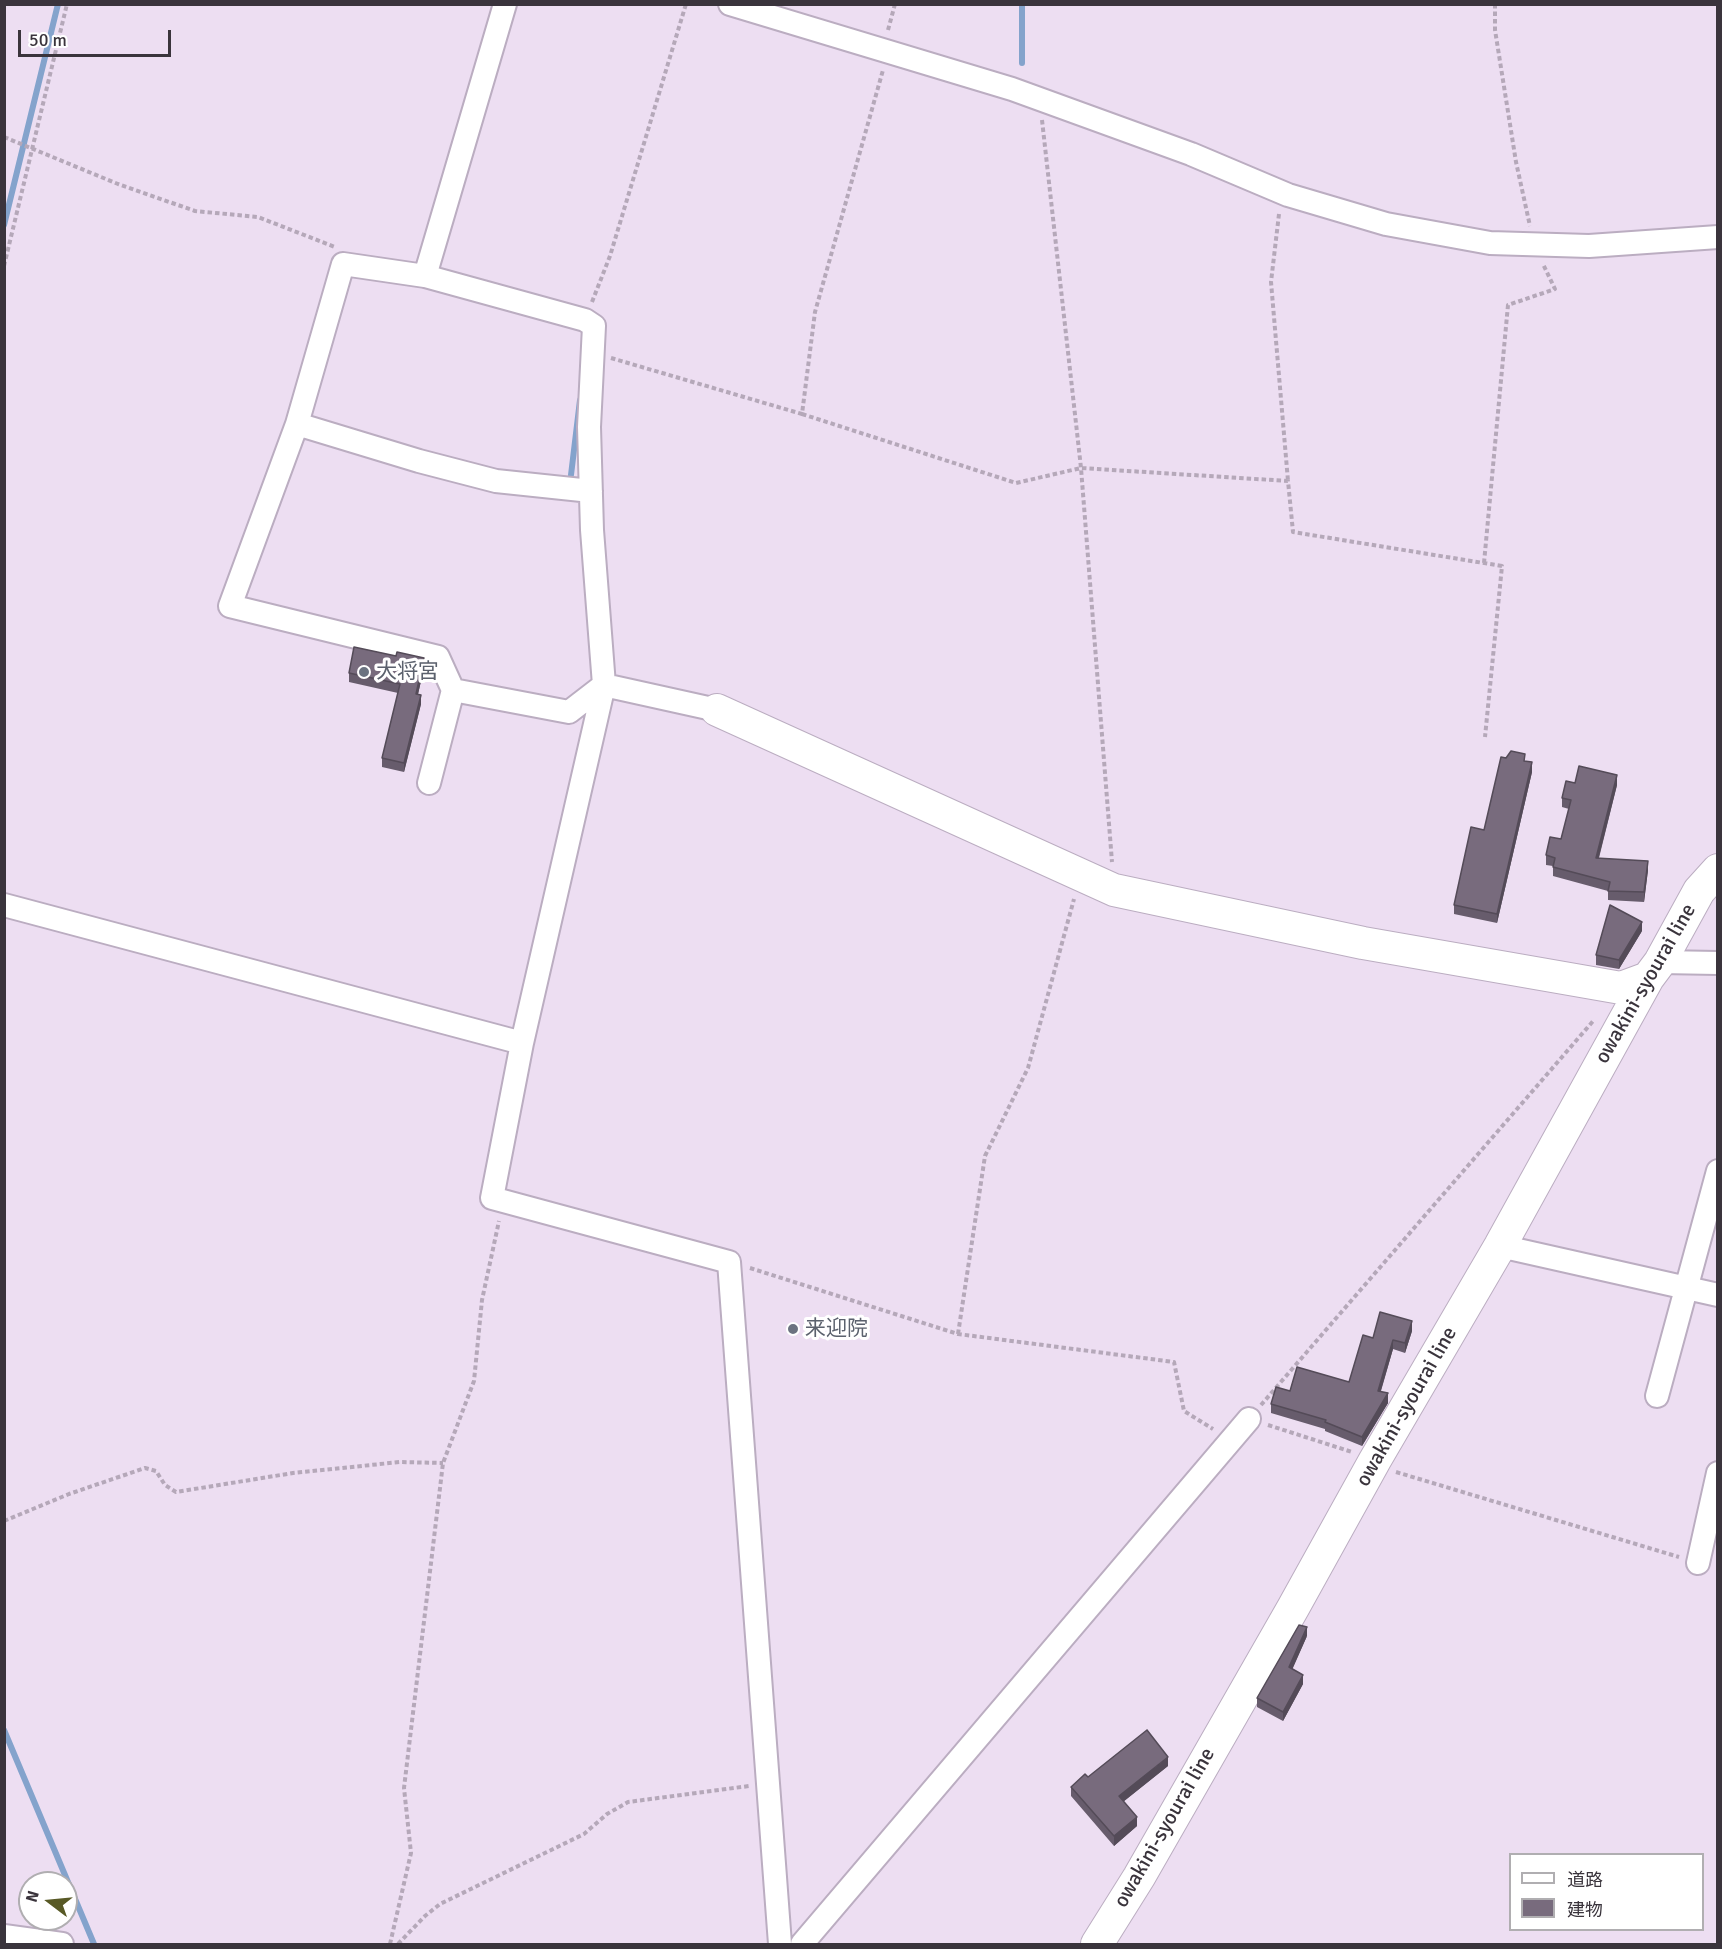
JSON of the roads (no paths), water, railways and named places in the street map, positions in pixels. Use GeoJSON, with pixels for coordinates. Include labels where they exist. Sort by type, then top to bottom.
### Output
{"type":"FeatureCollection","features":[{"type":"Feature","properties":{"kind":"main road"},"geometry":{"type":"LineString","coordinates":[[717,710],[1114,890],[1363,943],[1643,976]]}},
{"type":"Feature","properties":{"kind":"main road","name":"owakini-syourai line"},"geometry":{"type":"LineString","coordinates":[[1096,1944],[1156,1846],[1500,1246],[1643,976],[1699,891],[1718,870]]}},
{"type":"Feature","properties":{"kind":"street"},"geometry":{"type":"LineString","coordinates":[[425,276],[506,4]]}},
{"type":"Feature","properties":{"kind":"street"},"geometry":{"type":"LineString","coordinates":[[730,4],[1039,99],[1191,154],[1282,192],[1386,224],[1490,243],[1589,246],[1718,237]]}},
{"type":"Feature","properties":{"kind":"street"},"geometry":{"type":"LineString","coordinates":[[429,783],[453,690],[438,657],[230,606],[297,423],[343,264],[425,276],[585,320],[594,326],[589,427],[592,530],[604,685],[522,1043],[492,1198],[729,1262],[780,1944]]}},
{"type":"Feature","properties":{"kind":"street"},"geometry":{"type":"LineString","coordinates":[[297,423],[419,461],[496,481],[591,491]]}},
{"type":"Feature","properties":{"kind":"street"},"geometry":{"type":"LineString","coordinates":[[453,690],[569,712],[604,685]]}},
{"type":"Feature","properties":{"kind":"street"},"geometry":{"type":"LineString","coordinates":[[604,685],[717,710]]}},
{"type":"Feature","properties":{"kind":"street"},"geometry":{"type":"LineString","coordinates":[[4,905],[522,1043]]}},
{"type":"Feature","properties":{"kind":"street"},"geometry":{"type":"LineString","coordinates":[[1643,976],[1718,963]]}},
{"type":"Feature","properties":{"kind":"street"},"geometry":{"type":"LineString","coordinates":[[1657,1396],[1718,1171]]}},
{"type":"Feature","properties":{"kind":"street"},"geometry":{"type":"LineString","coordinates":[[1500,1246],[1718,1295]]}},
{"type":"Feature","properties":{"kind":"street"},"geometry":{"type":"LineString","coordinates":[[802,1944],[1249,1419]]}},
{"type":"Feature","properties":{"kind":"street"},"geometry":{"type":"LineString","coordinates":[[1698,1563],[1718,1473]]}},
{"type":"Feature","properties":{"kind":"street"},"geometry":{"type":"LineString","coordinates":[[4,1936],[62,1944]]}},
{"type":"Feature","properties":{"kind":"waterway"},"geometry":{"type":"LineString","coordinates":[[4,225],[58,4]]}},
{"type":"Feature","properties":{"kind":"waterway"},"geometry":{"type":"LineString","coordinates":[[1022,4],[1022,63]]}},
{"type":"Feature","properties":{"kind":"waterway"},"geometry":{"type":"LineString","coordinates":[[571,475],[580,400]]}},
{"type":"Feature","properties":{"kind":"waterway"},"geometry":{"type":"LineString","coordinates":[[4,1730],[94,1944]]}},
{"type":"Feature","properties":{"kind":"place","name":"大将宮"},"geometry":{"type":"Point","coordinates":[364,672]}},
{"type":"Feature","properties":{"kind":"place","name":"来迎院"},"geometry":{"type":"Point","coordinates":[793,1329]}}]}
